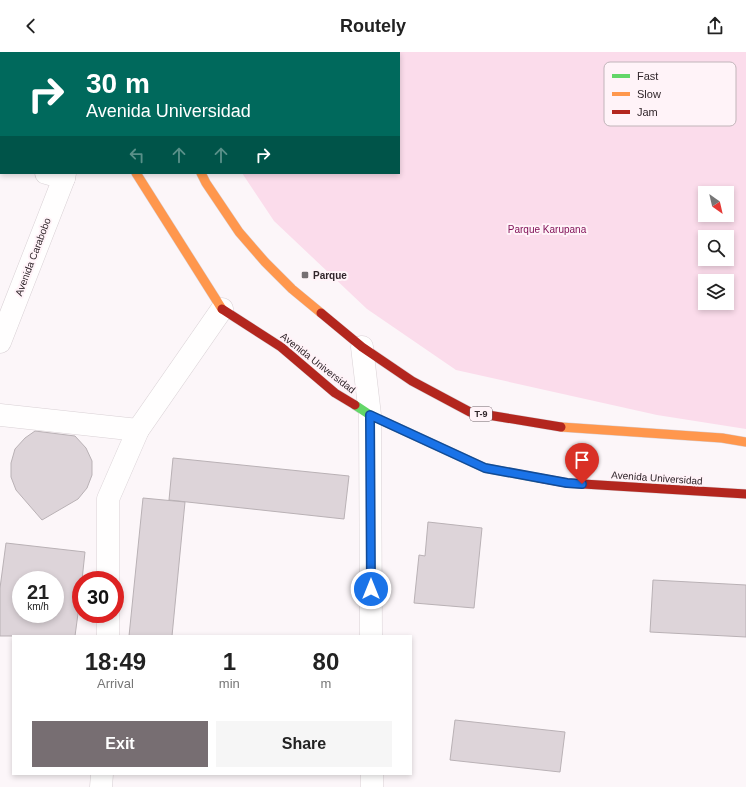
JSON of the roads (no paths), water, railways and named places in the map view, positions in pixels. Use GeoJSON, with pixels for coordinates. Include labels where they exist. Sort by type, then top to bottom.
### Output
{"type":"FeatureCollection","features":[{"type":"Feature","properties":{"kind":"highway","name":"Avenida Universidad"},"geometry":{"type":"LineString","coordinates":[[137,174],[222,310],[281,347],[335,392],[370,415],[485,468],[567,483],[746,494]]}},
{"type":"Feature","properties":{"kind":"highway","name":"T-9"},"geometry":{"type":"LineString","coordinates":[[202,174],[239,232],[265,262],[292,289],[362,347],[412,381],[470,412],[555,426],[722,438],[746,442]]}},
{"type":"Feature","properties":{"kind":"street","name":"Avenida Carabobo"},"geometry":{"type":"LineString","coordinates":[[0,342],[59,175]]}},
{"type":"Feature","properties":{"kind":"street"},"geometry":{"type":"LineString","coordinates":[[108,571],[108,499],[138,430],[222,310]]}},
{"type":"Feature","properties":{"kind":"street"},"geometry":{"type":"LineString","coordinates":[[362,347],[370,415],[371,635]]}},
{"type":"Feature","properties":{"kind":"street"},"geometry":{"type":"LineString","coordinates":[[0,415],[138,430]]}},
{"type":"Feature","properties":{"kind":"street"},"geometry":{"type":"LineString","coordinates":[[108,623],[108,635]]}},
{"type":"Feature","properties":{"kind":"street"},"geometry":{"type":"LineString","coordinates":[[101,787],[102,775]]}},
{"type":"Feature","properties":{"kind":"street"},"geometry":{"type":"LineString","coordinates":[[372,775],[372,787]]}},
{"type":"Feature","properties":{"kind":"place","name":"Parque"},"geometry":{"type":"Point","coordinates":[305,275]}},
{"type":"Feature","properties":{"kind":"park label","name":"Parque Karupana"},"geometry":{"type":"Point","coordinates":[547,229]}}]}
